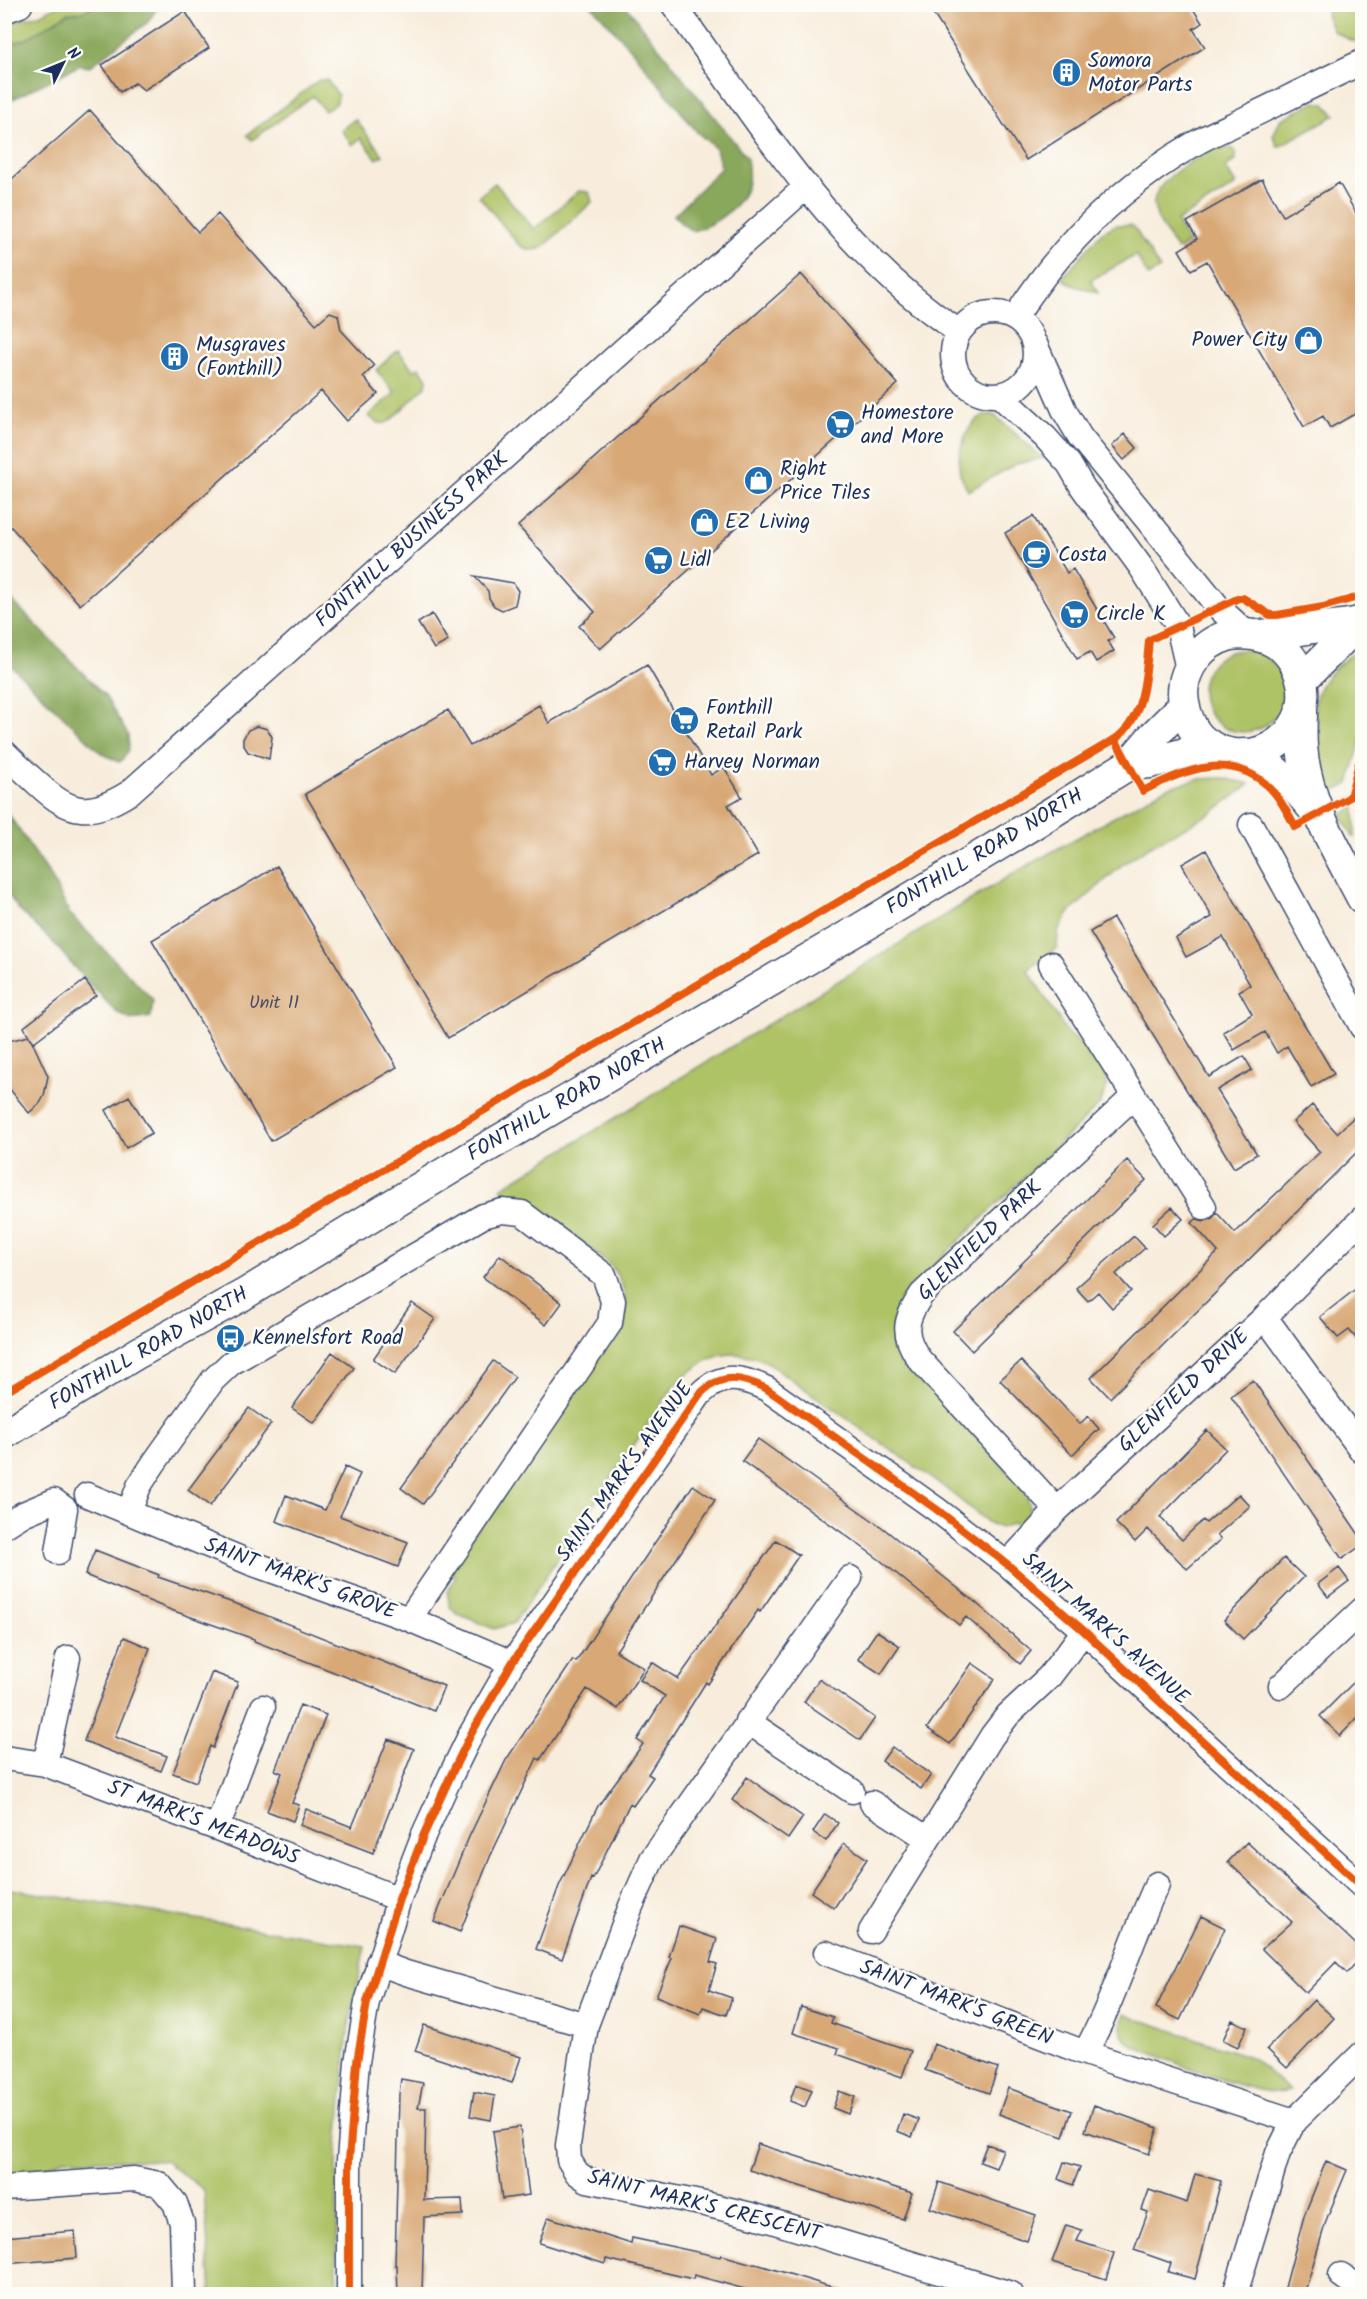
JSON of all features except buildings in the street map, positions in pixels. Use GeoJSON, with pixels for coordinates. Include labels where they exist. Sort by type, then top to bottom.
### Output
{"type":"FeatureCollection","features":[{"type":"Feature","properties":{"kind":"main road"},"geometry":{"type":"LineString","coordinates":[[1361,621],[1227,636],[1209,644],[1199,653],[1188,669],[1183,691],[1184,705],[1199,737],[1210,746],[1243,754],[1272,768],[1296,789],[1318,815],[1362,886]]}},
{"type":"Feature","properties":{"kind":"main road"},"geometry":{"type":"LineString","coordinates":[[1302,680],[1361,621]]}},
{"type":"Feature","properties":{"kind":"main road"},"geometry":{"type":"LineString","coordinates":[[1250,634],[1275,643],[1287,652],[1302,680],[1304,696],[1302,746],[1306,773],[1318,815]]}},
{"type":"Feature","properties":{"kind":"main road","name":"FONTHILL ROAD NORTH"},"geometry":{"type":"LineString","coordinates":[[4,1434],[138,1353],[243,1295],[472,1156],[855,931],[1128,765],[1184,705]]}},
{"type":"Feature","properties":{"kind":"main road"},"geometry":{"type":"LineString","coordinates":[[1243,754],[1262,751],[1279,743],[1292,730],[1302,709]]}},
{"type":"Feature","properties":{"kind":"main road","name":"FONTHILL ROAD NORTH"},"geometry":{"type":"LineString","coordinates":[[1128,765],[1150,763],[1210,746]]}},
{"type":"Feature","properties":{"kind":"street"},"geometry":{"type":"LineString","coordinates":[[673,4],[807,186],[877,265],[909,295],[959,332]]}},
{"type":"Feature","properties":{"kind":"street"},"geometry":{"type":"LineString","coordinates":[[4,10],[20,5]]}},
{"type":"Feature","properties":{"kind":"street"},"geometry":{"type":"LineString","coordinates":[[1014,318],[1047,270],[1076,236],[1127,190],[1163,163],[1195,143],[1362,62]]}},
{"type":"Feature","properties":{"kind":"street","name":"FONTHILL BUSINESS PARK"},"geometry":{"type":"LineString","coordinates":[[4,752],[65,806],[79,810],[92,810],[129,793],[807,186]]}},
{"type":"Feature","properties":{"kind":"street"},"geometry":{"type":"LineString","coordinates":[[1035,344],[1036,358],[1032,372],[1025,383],[1014,391],[1000,396],[980,393],[967,386],[958,375],[953,362],[953,351],[959,332],[967,322],[978,316],[1003,313],[1014,318],[1031,333],[1065,412],[1080,437],[1219,608],[1250,634]]}},
{"type":"Feature","properties":{"kind":"street"},"geometry":{"type":"LineString","coordinates":[[1000,396],[1045,437],[1069,464],[1083,488],[1141,567],[1178,626],[1188,669]]}},
{"type":"Feature","properties":{"kind":"street"},"geometry":{"type":"LineString","coordinates":[[1251,825],[1362,1027]]}},
{"type":"Feature","properties":{"kind":"street"},"geometry":{"type":"LineString","coordinates":[[1051,964],[1204,1207]]}},
{"type":"Feature","properties":{"kind":"street","name":"GLENFIELD PARK"},"geometry":{"type":"LineString","coordinates":[[1057,1510],[918,1359],[908,1339],[906,1326],[908,1317],[922,1294],[1134,1096]]}},
{"type":"Feature","properties":{"kind":"street"},"geometry":{"type":"LineString","coordinates":[[129,1512],[139,1486],[154,1463],[213,1380],[231,1363],[483,1216],[502,1210],[522,1213],[604,1275],[613,1301],[610,1323],[409,1619]]}},
{"type":"Feature","properties":{"kind":"street","name":"GLENFIELD DRIVE"},"geometry":{"type":"LineString","coordinates":[[1007,1564],[1057,1510],[1265,1317],[1362,1219]]}},
{"type":"Feature","properties":{"kind":"street"},"geometry":{"type":"LineString","coordinates":[[1265,1317],[1362,1451]]}},
{"type":"Feature","properties":{"kind":"street","name":"SAINT MARK'S AVENUE"},"geometry":{"type":"LineString","coordinates":[[349,2295],[349,2160],[357,2062],[367,2002],[378,1963],[424,1834],[471,1734],[512,1663],[706,1387],[729,1378],[746,1379],[767,1389],[936,1509],[1007,1564],[1084,1630],[1362,1886]]}},
{"type":"Feature","properties":{"kind":"street","name":"SAINT MARK'S GROVE"},"geometry":{"type":"LineString","coordinates":[[87,1495],[251,1563],[409,1619],[512,1663]]}},
{"type":"Feature","properties":{"kind":"street"},"geometry":{"type":"LineString","coordinates":[[4,1526],[23,1514],[54,1502],[65,1509],[58,1552]]}},
{"type":"Feature","properties":{"kind":"street","name":"SAINT MARK'S CRESCENT"},"geometry":{"type":"LineString","coordinates":[[850,1578],[747,1721],[652,1859],[627,1917],[586,2025],[568,2145],[569,2160],[577,2173],[587,2180],[755,2216],[1011,2295]]}},
{"type":"Feature","properties":{"kind":"street"},"geometry":{"type":"LineString","coordinates":[[1281,1686],[1362,1610]]}},
{"type":"Feature","properties":{"kind":"street"},"geometry":{"type":"LineString","coordinates":[[871,1931],[1000,1725],[1049,1677],[1084,1630]]}},
{"type":"Feature","properties":{"kind":"street"},"geometry":{"type":"LineString","coordinates":[[45,1764],[68,1658]]}},
{"type":"Feature","properties":{"kind":"street"},"geometry":{"type":"LineString","coordinates":[[218,1828],[263,1707]]}},
{"type":"Feature","properties":{"kind":"street"},"geometry":{"type":"LineString","coordinates":[[747,1721],[852,1791]]}},
{"type":"Feature","properties":{"kind":"street","name":"ST MARK'S MEADOWS"},"geometry":{"type":"LineString","coordinates":[[4,1758],[45,1764],[218,1828],[399,1899]]}},
{"type":"Feature","properties":{"kind":"street"},"geometry":{"type":"LineString","coordinates":[[872,1803],[928,1839]]}},
{"type":"Feature","properties":{"kind":"street"},"geometry":{"type":"LineString","coordinates":[[1085,2053],[1096,2033],[1143,1913],[1157,1884]]}},
{"type":"Feature","properties":{"kind":"street","name":"SAINT MARK'S GREEN"},"geometry":{"type":"LineString","coordinates":[[826,1953],[1085,2053],[1294,2121]]}},
{"type":"Feature","properties":{"kind":"street"},"geometry":{"type":"LineString","coordinates":[[378,1963],[586,2025]]}},
{"type":"Feature","properties":{"kind":"street"},"geometry":{"type":"LineString","coordinates":[[1235,2295],[1278,2152],[1294,2121],[1362,2054]]}},
{"type":"Feature","properties":{"kind":"street"},"geometry":{"type":"LineString","coordinates":[[4,2188],[134,2179],[159,2184],[175,2203],[182,2223],[184,2295]]}},
{"type":"Feature","properties":{"kind":"street"},"geometry":{"type":"LineString","coordinates":[[1341,2275],[1362,2290]]}},
{"type":"Feature","properties":{"kind":"green space"},"geometry":{"type":"Polygon","coordinates":[[[58,5],[110,5],[5,69],[5,24],[42,14],[58,5]]]}},
{"type":"Feature","properties":{"kind":"green space"},"geometry":{"type":"Polygon","coordinates":[[[95,5],[159,5],[148,22],[89,67],[80,65],[5,103],[5,46],[26,39],[68,13],[83,12],[95,5]]]}},
{"type":"Feature","properties":{"kind":"green space"},"geometry":{"type":"Polygon","coordinates":[[[591,5],[625,5],[747,158],[748,182],[745,191],[734,207],[718,220],[692,231],[674,215],[721,168],[716,149],[697,132],[631,49],[591,5]]]}},
{"type":"Feature","properties":{"kind":"green space"},"geometry":{"type":"Polygon","coordinates":[[[1330,5],[1362,5],[1362,43],[1350,40],[1333,31],[1326,14],[1330,5]]]}},
{"type":"Feature","properties":{"kind":"green space"},"geometry":{"type":"Polygon","coordinates":[[[319,80],[327,80],[338,95],[337,103],[325,111],[313,96],[252,140],[247,135],[319,80]]]}},
{"type":"Feature","properties":{"kind":"green space"},"geometry":{"type":"Polygon","coordinates":[[[1313,102],[1325,104],[1335,115],[1278,147],[1273,136],[1280,120],[1313,102]]]}},
{"type":"Feature","properties":{"kind":"green space"},"geometry":{"type":"Polygon","coordinates":[[[355,119],[383,155],[377,159],[361,138],[352,145],[341,130],[355,119]]]}},
{"type":"Feature","properties":{"kind":"green space"},"geometry":{"type":"Polygon","coordinates":[[[1218,148],[1231,148],[1236,153],[1236,160],[1225,167],[1236,185],[1177,221],[1188,243],[1177,250],[1157,216],[1154,204],[1156,195],[1178,170],[1218,148]]]}},
{"type":"Feature","properties":{"kind":"green space"},"geometry":{"type":"Polygon","coordinates":[[[495,183],[534,229],[579,191],[589,192],[592,202],[542,248],[527,249],[519,245],[479,196],[495,183]]]}},
{"type":"Feature","properties":{"kind":"green space"},"geometry":{"type":"Polygon","coordinates":[[[1116,225],[1134,227],[1160,269],[1148,276],[1136,255],[1091,280],[1098,293],[1072,285],[1062,278],[1102,232],[1116,225]]]}},
{"type":"Feature","properties":{"kind":"green space"},"geometry":{"type":"Polygon","coordinates":[[[398,350],[414,371],[419,367],[427,379],[426,386],[391,420],[379,423],[368,416],[395,393],[376,370],[398,350]]]}},
{"type":"Feature","properties":{"kind":"green space"},"geometry":{"type":"Polygon","coordinates":[[[990,414],[1043,458],[1016,464],[968,491],[960,473],[962,446],[969,429],[975,422],[990,414]]]}},
{"type":"Feature","properties":{"kind":"green space"},"geometry":{"type":"Polygon","coordinates":[[[5,593],[106,697],[128,735],[129,748],[119,762],[101,753],[5,660],[5,593]]]}},
{"type":"Feature","properties":{"kind":"green space"},"geometry":{"type":"Polygon","coordinates":[[[1362,647],[1362,735],[1349,784],[1329,794],[1316,757],[1315,700],[1328,676],[1341,662],[1362,647]]]}},
{"type":"Feature","properties":{"kind":"green space"},"geometry":{"type":"Polygon","coordinates":[[[1243,650],[1259,653],[1272,662],[1281,675],[1284,691],[1281,707],[1272,720],[1259,729],[1243,732],[1227,729],[1214,720],[1205,707],[1202,691],[1205,675],[1214,662],[1227,653],[1243,650]]]}},
{"type":"Feature","properties":{"kind":"green space"},"geometry":{"type":"Polygon","coordinates":[[[1223,778],[1250,784],[1211,813],[1147,848],[1123,864],[1069,913],[1058,931],[1057,947],[1028,970],[1068,1034],[1092,1051],[1102,1065],[1107,1086],[1100,1104],[906,1292],[895,1311],[893,1325],[901,1357],[1025,1490],[1029,1510],[1023,1529],[1014,1523],[1000,1528],[989,1523],[944,1487],[765,1361],[750,1356],[724,1355],[700,1365],[669,1393],[514,1623],[494,1629],[456,1613],[450,1607],[447,1592],[456,1576],[449,1569],[620,1327],[625,1310],[622,1285],[608,1263],[543,1213],[516,1198],[506,1196],[501,1188],[1016,872],[1166,788],[1198,779],[1223,778]]]}},
{"type":"Feature","properties":{"kind":"green space"},"geometry":{"type":"Polygon","coordinates":[[[1355,807],[1355,837],[1353,837],[1341,815],[1355,807]]]}},
{"type":"Feature","properties":{"kind":"green space"},"geometry":{"type":"Polygon","coordinates":[[[4,808],[50,875],[70,914],[153,1000],[151,1017],[131,1020],[116,1012],[54,943],[20,911],[5,890],[4,808]]]}},
{"type":"Feature","properties":{"kind":"green space"},"geometry":{"type":"Polygon","coordinates":[[[4,1888],[365,1946],[348,2030],[337,2156],[337,2294],[211,2294],[204,2190],[165,2161],[63,2159],[37,2172],[5,2176],[4,1888]]]}},
{"type":"Feature","properties":{"kind":"green space"},"geometry":{"type":"Polygon","coordinates":[[[1124,2014],[1253,2058],[1290,2091],[1258,2090],[1236,2084],[1133,2046],[1122,2032],[1124,2014]]]}},
{"type":"Feature","properties":{"kind":"cycle path"},"geometry":{"type":"LineString","coordinates":[[4,1393],[1115,739],[1133,720],[1138,707],[1145,680],[1149,640],[1239,598],[1243,598],[1270,615],[1277,615],[1323,607],[1362,596]]}},
{"type":"Feature","properties":{"kind":"cycle path"},"geometry":{"type":"LineString","coordinates":[[1115,739],[1143,791],[1174,776],[1207,767],[1239,769],[1255,776],[1270,788],[1295,827],[1350,797],[1362,751]]}},
{"type":"Feature","properties":{"kind":"cycle path"},"geometry":{"type":"LineString","coordinates":[[349,2294],[349,2160],[357,2062],[367,2002],[399,1899],[424,1834],[471,1734],[512,1663],[700,1394],[716,1382],[741,1380],[767,1389],[936,1509],[1007,1564],[1084,1631],[1362,1886]]}},
{"type":"Feature","properties":{"kind":"place","name":"Somora Motor Parts"},"geometry":{"type":"Point","coordinates":[1067,73]}},
{"type":"Feature","properties":{"kind":"place","name":"Power City"},"geometry":{"type":"Point","coordinates":[1308,340]}},
{"type":"Feature","properties":{"kind":"place","name":"Musgraves (Fonthill)"},"geometry":{"type":"Point","coordinates":[175,357]}},
{"type":"Feature","properties":{"kind":"place","name":"Homestore and More"},"geometry":{"type":"Point","coordinates":[840,425]}},
{"type":"Feature","properties":{"kind":"place","name":"Right Price Tiles"},"geometry":{"type":"Point","coordinates":[759,481]}},
{"type":"Feature","properties":{"kind":"place","name":"EZ Living"},"geometry":{"type":"Point","coordinates":[704,522]}},
{"type":"Feature","properties":{"kind":"place","name":"Costa"},"geometry":{"type":"Point","coordinates":[1037,555]}},
{"type":"Feature","properties":{"kind":"place","name":"Lidl"},"geometry":{"type":"Point","coordinates":[658,560]}},
{"type":"Feature","properties":{"kind":"place","name":"Circle K"},"geometry":{"type":"Point","coordinates":[1075,614]}},
{"type":"Feature","properties":{"kind":"place","name":"Fonthill Retail Park"},"geometry":{"type":"Point","coordinates":[685,720]}},
{"type":"Feature","properties":{"kind":"place","name":"Harvey Norman"},"geometry":{"type":"Point","coordinates":[663,762]}},
{"type":"Feature","properties":{"kind":"place","name":"Kennelsfort Road"},"geometry":{"type":"Point","coordinates":[231,1338]}}]}
